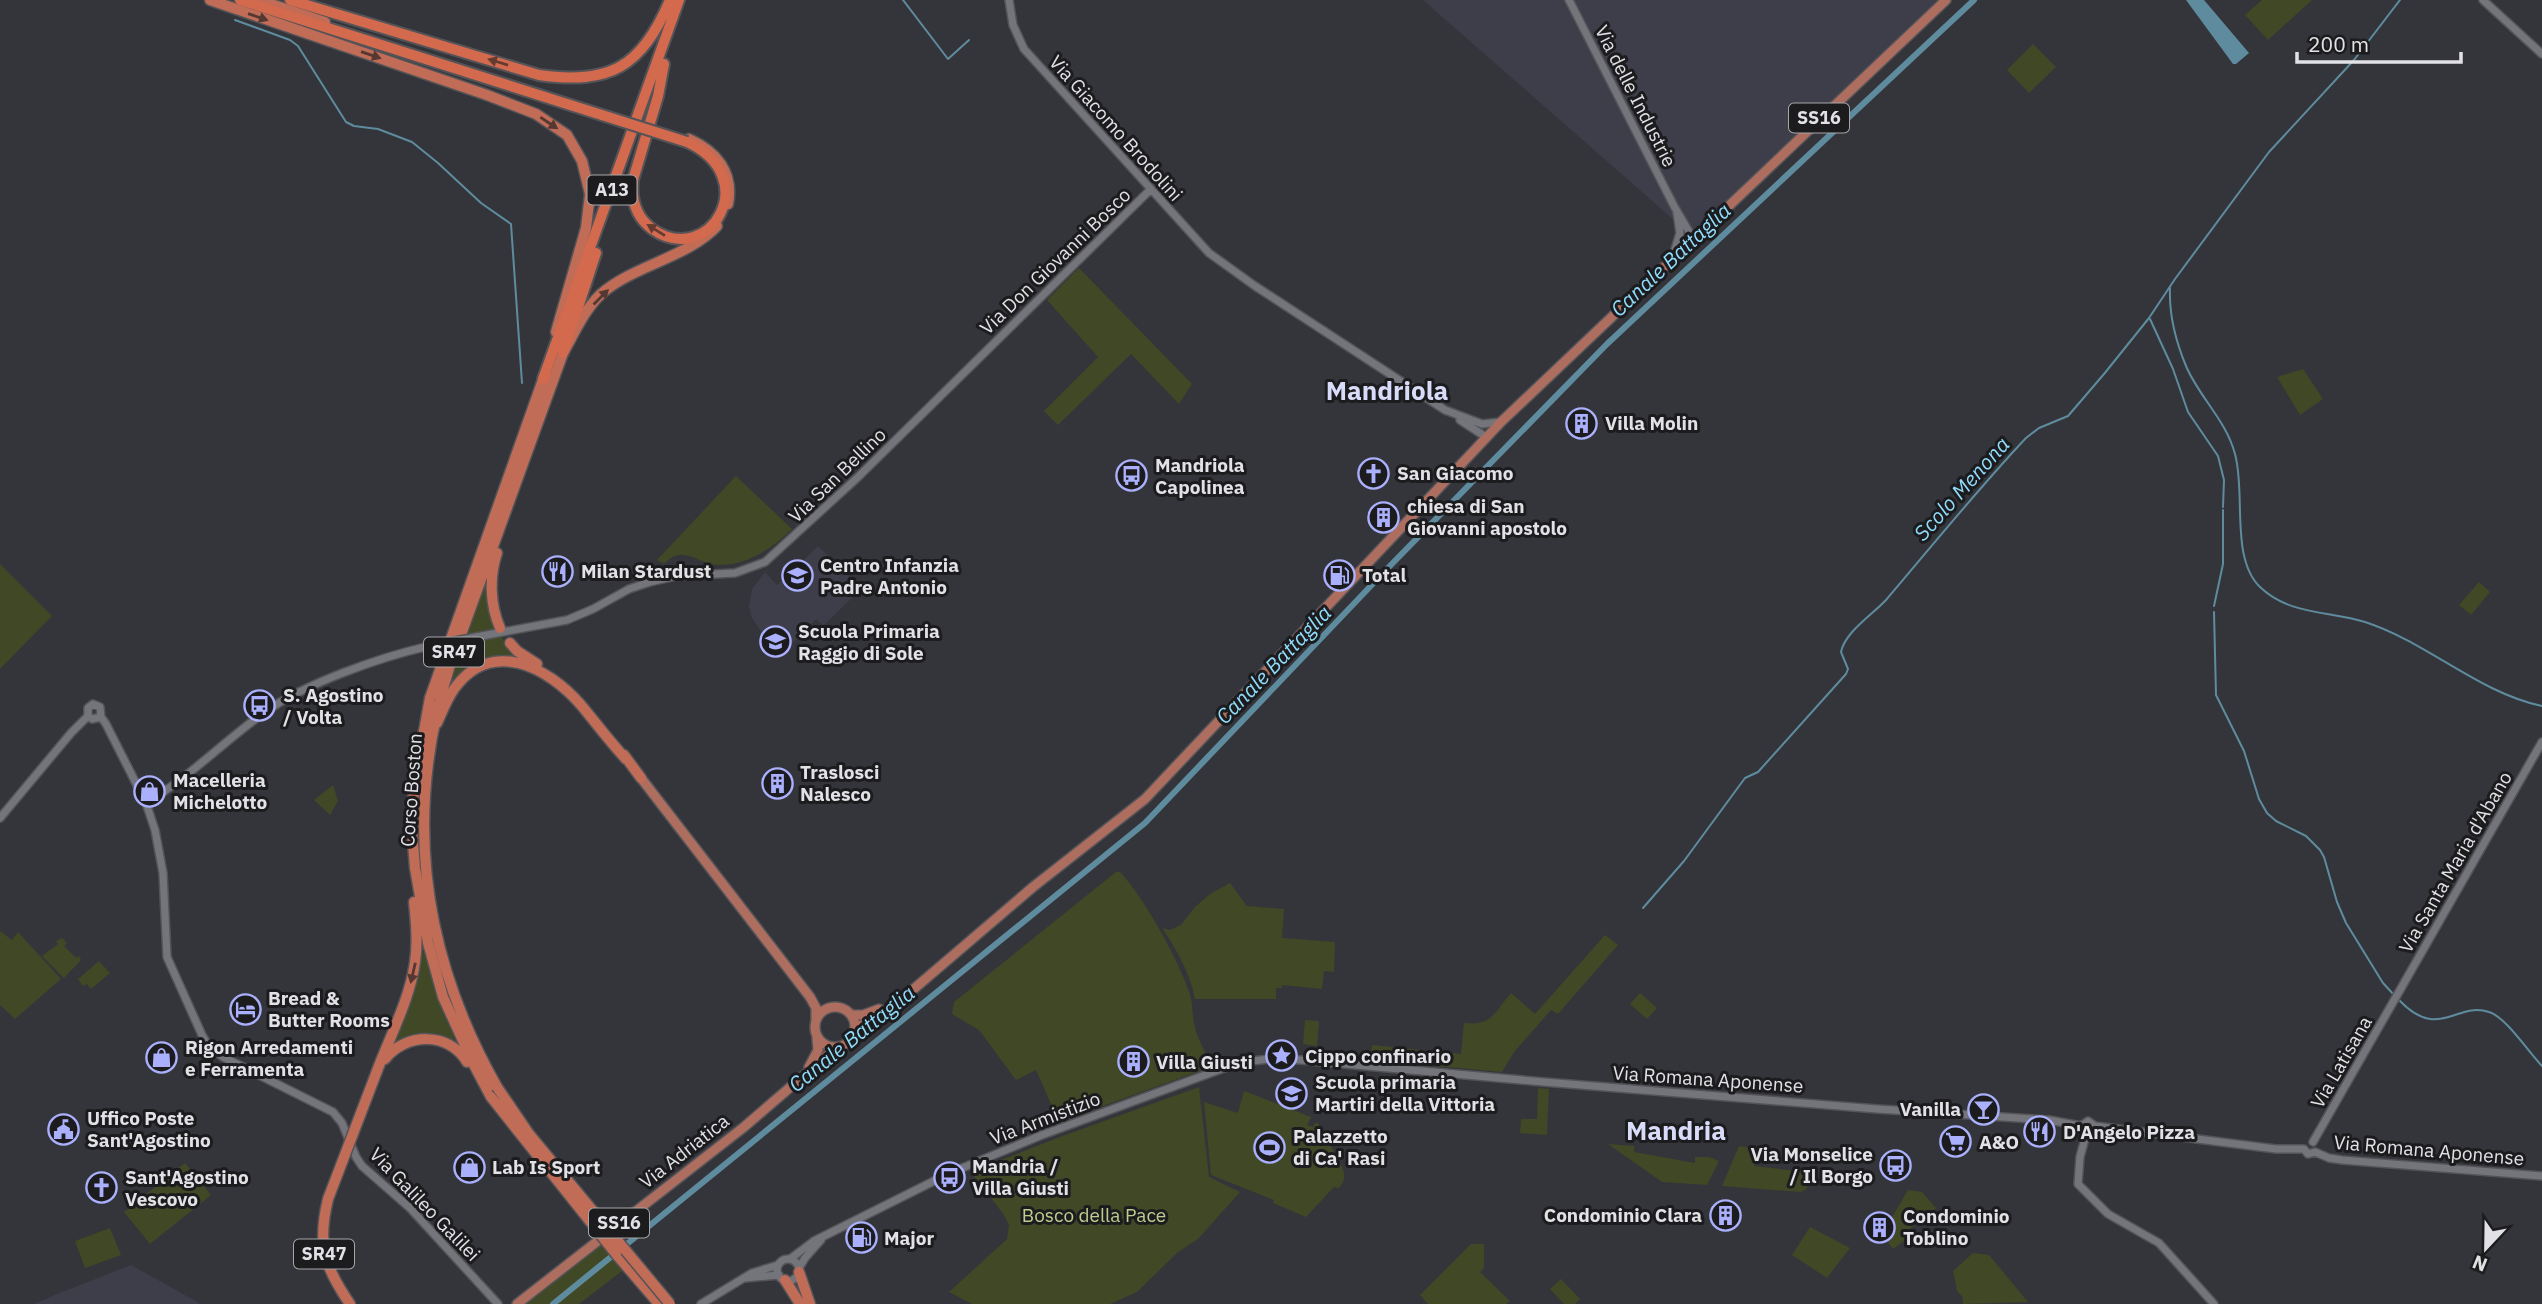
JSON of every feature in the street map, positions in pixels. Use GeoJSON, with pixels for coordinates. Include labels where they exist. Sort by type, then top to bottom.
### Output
{"type":"FeatureCollection","features":[{"type":"Feature","properties":{"kind":"highway","name":"Corso Boston"},"geometry":{"type":"LineString","coordinates":[[210,0],[488,94],[536,114],[567,135],[582,160],[590,194],[586,228],[543,379],[430,698],[414,786],[412,831],[418,892],[428,943],[443,997],[474,1065],[491,1097],[659,1304]]}},
{"type":"Feature","properties":{"kind":"highway"},"geometry":{"type":"LineString","coordinates":[[240,0],[498,80],[688,141],[715,161],[722,173],[725,189],[723,209],[714,224],[690,238],[670,238],[658,233],[643,220],[634,203],[632,191],[633,180],[658,96],[664,64]]}},
{"type":"Feature","properties":{"kind":"highway"},"geometry":{"type":"LineString","coordinates":[[259,0],[498,80]]}},
{"type":"Feature","properties":{"kind":"highway"},"geometry":{"type":"LineString","coordinates":[[290,0],[539,75],[570,79],[599,76],[627,63],[649,40],[670,0]]}},
{"type":"Feature","properties":{"kind":"highway","name":"A13"},"geometry":{"type":"LineString","coordinates":[[543,379],[679,0]]}},
{"type":"Feature","properties":{"kind":"highway","name":"A13"},"geometry":{"type":"LineString","coordinates":[[563,353],[598,246],[687,0]]}},
{"type":"Feature","properties":{"kind":"highway","name":"Corso Boston"},"geometry":{"type":"LineString","coordinates":[[670,1304],[529,1135],[480,1057],[453,992],[437,944],[428,901],[423,827],[430,741],[439,699],[563,353],[600,295],[624,278],[709,234],[725,214],[729,201],[728,178],[719,160],[709,150],[688,141]]}},
{"type":"Feature","properties":{"kind":"highway"},"geometry":{"type":"LineString","coordinates":[[500,628],[492,598],[492,583],[494,562],[509,513],[511,495]]}},
{"type":"Feature","properties":{"kind":"highway"},"geometry":{"type":"LineString","coordinates":[[510,643],[576,694],[641,778]]}},
{"type":"Feature","properties":{"kind":"highway"},"geometry":{"type":"LineString","coordinates":[[430,741],[454,688],[471,672],[488,664],[509,661],[531,666],[558,684],[580,704],[626,759]]}},
{"type":"Feature","properties":{"kind":"highway","name":"SR47"},"geometry":{"type":"LineString","coordinates":[[350,1304],[324,1256],[322,1233],[328,1199],[407,993],[415,963],[417,938],[411,859],[412,831]]}},
{"type":"Feature","properties":{"kind":"highway","name":"SR47"},"geometry":{"type":"LineString","coordinates":[[377,1071],[391,1051],[402,1044],[422,1039],[440,1040],[464,1057],[478,1082],[491,1097]]}},
{"type":"Feature","properties":{"kind":"highway"},"geometry":{"type":"LineString","coordinates":[[799,1270],[810,1304]]}},
{"type":"Feature","properties":{"kind":"highway"},"geometry":{"type":"LineString","coordinates":[[782,1278],[800,1304]]}},
{"type":"Feature","properties":{"kind":"main road","name":"SS16"},"geometry":{"type":"LineString","coordinates":[[837,1047],[848,1042],[859,1026],[895,1005],[1033,887],[1145,799],[1501,422],[1946,0]]}},
{"type":"Feature","properties":{"kind":"main road"},"geometry":{"type":"LineString","coordinates":[[641,778],[810,997],[816,1008],[816,1020]]}},
{"type":"Feature","properties":{"kind":"main road","name":"SS16"},"geometry":{"type":"LineString","coordinates":[[852,1015],[870,1013],[906,995]]}},
{"type":"Feature","properties":{"kind":"main road"},"geometry":{"type":"LineString","coordinates":[[810,997],[829,1007],[842,1008],[852,1015],[855,1031]]}},
{"type":"Feature","properties":{"kind":"main road"},"geometry":{"type":"LineString","coordinates":[[816,1020],[819,1014],[829,1007]]}},
{"type":"Feature","properties":{"kind":"main road","name":"SS16"},"geometry":{"type":"LineString","coordinates":[[816,1020],[816,1033]]}},
{"type":"Feature","properties":{"kind":"main road"},"geometry":{"type":"LineString","coordinates":[[816,1033],[824,1044],[837,1047]]}},
{"type":"Feature","properties":{"kind":"main road","name":"Via Adriatica"},"geometry":{"type":"LineString","coordinates":[[804,1075],[818,1050],[816,1033]]}},
{"type":"Feature","properties":{"kind":"main road","name":"Via Adriatica"},"geometry":{"type":"LineString","coordinates":[[517,1304],[744,1127],[837,1047]]}},
{"type":"Feature","properties":{"kind":"street","name":"Via Giacomo Brodolini"},"geometry":{"type":"LineString","coordinates":[[1009,0],[1015,32],[1024,49],[1196,240],[1222,263],[1324,332],[1487,436]]}},
{"type":"Feature","properties":{"kind":"street","name":"Via delle Industrie"},"geometry":{"type":"LineString","coordinates":[[1569,0],[1688,230],[1691,242]]}},
{"type":"Feature","properties":{"kind":"street"},"geometry":{"type":"LineString","coordinates":[[2483,0],[2542,54]]}},
{"type":"Feature","properties":{"kind":"street","name":"Via Don Giovanni Bosco"},"geometry":{"type":"LineString","coordinates":[[981,355],[1151,190]]}},
{"type":"Feature","properties":{"kind":"street","name":"Via delle Industrie"},"geometry":{"type":"LineString","coordinates":[[1672,260],[1680,233],[1674,206]]}},
{"type":"Feature","properties":{"kind":"street","name":"Via delle Industrie"},"geometry":{"type":"LineString","coordinates":[[1680,233],[1691,242]]}},
{"type":"Feature","properties":{"kind":"street","name":"Via San Bellino"},"geometry":{"type":"LineString","coordinates":[[146,803],[162,794],[280,702],[383,658],[429,646],[567,620],[640,584],[676,576],[735,573],[767,561],[857,478],[981,355]]}},
{"type":"Feature","properties":{"kind":"street"},"geometry":{"type":"LineString","coordinates":[[1474,449],[1474,426],[1501,422]]}},
{"type":"Feature","properties":{"kind":"street"},"geometry":{"type":"LineString","coordinates":[[0,818],[88,716],[88,708],[93,704],[101,709],[101,717],[95,719],[88,716]]}},
{"type":"Feature","properties":{"kind":"street","name":"Via Galileo Galilei"},"geometry":{"type":"LineString","coordinates":[[101,717],[146,803],[155,830],[163,873],[166,956],[208,1045],[223,1057],[333,1112],[342,1122],[362,1166],[410,1208],[498,1304]]}},
{"type":"Feature","properties":{"kind":"street","name":"Via Santa Maria d'Abano"},"geometry":{"type":"LineString","coordinates":[[2396,998],[2542,741]]}},
{"type":"Feature","properties":{"kind":"street","name":"Via Latisana"},"geometry":{"type":"LineString","coordinates":[[2313,1142],[2396,998]]}},
{"type":"Feature","properties":{"kind":"street","name":"Via Armistizio"},"geometry":{"type":"LineString","coordinates":[[790,1259],[814,1241],[994,1154],[1219,1070],[1263,1059],[1332,1062]]}},
{"type":"Feature","properties":{"kind":"street","name":"Via Romana Aponense"},"geometry":{"type":"LineString","coordinates":[[1332,1062],[1544,1083],[2049,1120],[2081,1126],[2088,1121],[2095,1126],[2276,1149],[2304,1149]]}},
{"type":"Feature","properties":{"kind":"street"},"geometry":{"type":"LineString","coordinates":[[2081,1126],[2086,1135]]}},
{"type":"Feature","properties":{"kind":"street"},"geometry":{"type":"LineString","coordinates":[[2086,1135],[2093,1133],[2095,1126]]}},
{"type":"Feature","properties":{"kind":"street"},"geometry":{"type":"LineString","coordinates":[[2086,1135],[2080,1157],[2078,1184],[2108,1214],[2159,1243],[2214,1304]]}},
{"type":"Feature","properties":{"kind":"street","name":"Via Romana Aponense"},"geometry":{"type":"LineString","coordinates":[[2304,1149],[2307,1142],[2313,1142],[2315,1152]]}},
{"type":"Feature","properties":{"kind":"street","name":"Via Romana Aponense"},"geometry":{"type":"LineString","coordinates":[[2304,1149],[2308,1154],[2315,1152],[2342,1160],[2542,1176]]}},
{"type":"Feature","properties":{"kind":"street"},"geometry":{"type":"LineString","coordinates":[[744,1278],[795,1278],[805,1258],[822,1239]]}},
{"type":"Feature","properties":{"kind":"street"},"geometry":{"type":"LineString","coordinates":[[701,1304],[752,1273],[778,1265],[783,1260],[796,1262],[799,1270]]}},
{"type":"Feature","properties":{"kind":"street"},"geometry":{"type":"LineString","coordinates":[[778,1265],[782,1278]]}},
{"type":"Feature","properties":{"kind":"shaded area"},"geometry":{"type":"Polygon","coordinates":[[[1423,0],[1937,0],[1691,235],[1423,0]]]}},
{"type":"Feature","properties":{"kind":"shaded area"},"geometry":{"type":"Polygon","coordinates":[[[818,546],[861,589],[823,626],[816,619],[782,654],[776,648],[773,649],[752,618],[749,607],[752,589],[765,572],[777,585],[788,575],[792,580],[801,571],[797,567],[818,546]]]}},
{"type":"Feature","properties":{"kind":"shaded area"},"geometry":{"type":"Polygon","coordinates":[[[131,1265],[201,1304],[34,1304],[57,1294],[131,1265]]]}},
{"type":"Feature","properties":{"kind":"green space"},"geometry":{"type":"Polygon","coordinates":[[[2262,0],[2312,0],[2268,40],[2245,15],[2262,0]]]}},
{"type":"Feature","properties":{"kind":"green space"},"geometry":{"type":"Polygon","coordinates":[[[2033,44],[2056,67],[2029,93],[2007,70],[2033,44]]]}},
{"type":"Feature","properties":{"kind":"green space"},"geometry":{"type":"Polygon","coordinates":[[[1079,268],[1192,384],[1179,404],[1131,354],[1058,425],[1044,411],[1098,357],[1047,300],[1079,268]]]}},
{"type":"Feature","properties":{"kind":"green space"},"geometry":{"type":"Polygon","coordinates":[[[2303,369],[2323,399],[2300,415],[2277,377],[2303,369]]]}},
{"type":"Feature","properties":{"kind":"green space"},"geometry":{"type":"Polygon","coordinates":[[[736,476],[792,529],[768,549],[740,562],[711,564],[684,555],[671,558],[664,564],[657,560],[736,476]]]}},
{"type":"Feature","properties":{"kind":"green space"},"geometry":{"type":"Polygon","coordinates":[[[0,564],[52,616],[0,669],[0,564]]]}},
{"type":"Feature","properties":{"kind":"green space"},"geometry":{"type":"Polygon","coordinates":[[[2479,582],[2490,592],[2471,615],[2459,605],[2479,582]]]}},
{"type":"Feature","properties":{"kind":"green space"},"geometry":{"type":"Polygon","coordinates":[[[486,583],[489,583],[495,622],[504,641],[519,655],[517,660],[489,661],[453,687],[450,685],[486,583]]]}},
{"type":"Feature","properties":{"kind":"green space"},"geometry":{"type":"Polygon","coordinates":[[[333,785],[338,801],[330,815],[314,800],[333,785]]]}},
{"type":"Feature","properties":{"kind":"green space"},"geometry":{"type":"Polygon","coordinates":[[[1116,872],[1120,872],[1140,897],[1169,947],[1190,994],[1198,1037],[1213,1066],[1059,1122],[1036,1070],[1016,1080],[979,1030],[952,1014],[954,1002],[1116,872]]]}},
{"type":"Feature","properties":{"kind":"green space"},"geometry":{"type":"Polygon","coordinates":[[[1230,883],[1247,906],[1284,909],[1282,938],[1335,942],[1334,972],[1324,971],[1322,989],[1282,985],[1282,988],[1276,988],[1276,999],[1195,999],[1182,962],[1162,928],[1170,930],[1181,925],[1210,894],[1230,883]]]}},
{"type":"Feature","properties":{"kind":"green space"},"geometry":{"type":"Polygon","coordinates":[[[0,931],[12,940],[18,932],[61,979],[15,1019],[0,1005],[0,931]]]}},
{"type":"Feature","properties":{"kind":"green space"},"geometry":{"type":"Polygon","coordinates":[[[1605,935],[1618,945],[1558,1014],[1551,1010],[1514,1052],[1502,1072],[1370,1060],[1372,1045],[1461,1054],[1464,1023],[1481,1022],[1492,1017],[1511,993],[1535,1014],[1605,935]]]}},
{"type":"Feature","properties":{"kind":"green space"},"geometry":{"type":"Polygon","coordinates":[[[62,938],[67,943],[64,946],[81,960],[64,978],[42,956],[62,938]]]}},
{"type":"Feature","properties":{"kind":"green space"},"geometry":{"type":"Polygon","coordinates":[[[419,952],[424,953],[458,1048],[450,1043],[402,1043],[377,1070],[419,952]]]}},
{"type":"Feature","properties":{"kind":"green space"},"geometry":{"type":"Polygon","coordinates":[[[99,961],[110,973],[91,989],[87,984],[83,986],[78,979],[99,961]]]}},
{"type":"Feature","properties":{"kind":"green space"},"geometry":{"type":"Polygon","coordinates":[[[1640,993],[1657,1008],[1647,1019],[1630,1004],[1640,993]]]}},
{"type":"Feature","properties":{"kind":"green space"},"geometry":{"type":"Polygon","coordinates":[[[1305,1020],[1319,1021],[1317,1046],[1303,1044],[1305,1020]]]}},
{"type":"Feature","properties":{"kind":"green space","name":"Bosco della Pace"},"geometry":{"type":"Polygon","coordinates":[[[1199,1087],[1209,1177],[1240,1192],[1198,1239],[1178,1252],[1137,1292],[1110,1304],[972,1304],[949,1292],[1007,1239],[1009,1225],[1004,1215],[971,1172],[1199,1087]]]}},
{"type":"Feature","properties":{"kind":"green space"},"geometry":{"type":"Polygon","coordinates":[[[1538,1088],[1549,1089],[1547,1135],[1520,1133],[1521,1119],[1537,1119],[1538,1088]]]}},
{"type":"Feature","properties":{"kind":"green space","name":"Palazzetto di Ca' Rasi"},"geometry":{"type":"Polygon","coordinates":[[[1244,1091],[1311,1117],[1307,1125],[1313,1127],[1318,1123],[1342,1167],[1343,1183],[1339,1188],[1334,1187],[1306,1217],[1273,1203],[1274,1200],[1211,1175],[1204,1102],[1238,1113],[1244,1091]]]}},
{"type":"Feature","properties":{"kind":"green space"},"geometry":{"type":"Polygon","coordinates":[[[1608,1144],[1634,1146],[1634,1152],[1695,1163],[1695,1157],[1709,1157],[1719,1161],[1707,1185],[1662,1182],[1608,1144]]]}},
{"type":"Feature","properties":{"kind":"green space"},"geometry":{"type":"Polygon","coordinates":[[[1739,1146],[1759,1149],[1754,1166],[1815,1173],[1806,1189],[1801,1192],[1722,1186],[1739,1146]]]}},
{"type":"Feature","properties":{"kind":"green space"},"geometry":{"type":"Polygon","coordinates":[[[185,1163],[211,1195],[150,1244],[124,1212],[185,1163]]]}},
{"type":"Feature","properties":{"kind":"green space"},"geometry":{"type":"Polygon","coordinates":[[[1908,1190],[1922,1192],[1936,1208],[1906,1232],[1909,1237],[1893,1249],[1882,1234],[1908,1190]]]}},
{"type":"Feature","properties":{"kind":"green space"},"geometry":{"type":"Polygon","coordinates":[[[1810,1227],[1850,1248],[1827,1278],[1792,1255],[1810,1227]]]}},
{"type":"Feature","properties":{"kind":"green space"},"geometry":{"type":"Polygon","coordinates":[[[110,1228],[121,1255],[85,1268],[75,1241],[110,1228]]]}},
{"type":"Feature","properties":{"kind":"green space"},"geometry":{"type":"Polygon","coordinates":[[[604,1243],[626,1268],[579,1304],[525,1304],[604,1243]]]}},
{"type":"Feature","properties":{"kind":"green space"},"geometry":{"type":"Polygon","coordinates":[[[1471,1244],[1484,1244],[1484,1268],[1480,1272],[1510,1301],[1506,1304],[1428,1304],[1420,1295],[1471,1244]]]}},
{"type":"Feature","properties":{"kind":"green space"},"geometry":{"type":"Polygon","coordinates":[[[1973,1253],[1989,1255],[2028,1302],[1963,1304],[1953,1271],[1973,1253]]]}},
{"type":"Feature","properties":{"kind":"green space"},"geometry":{"type":"Polygon","coordinates":[[[1561,1279],[1580,1299],[1575,1304],[1564,1304],[1550,1289],[1561,1279]]]}},
{"type":"Feature","properties":{"kind":"water"},"geometry":{"type":"Polygon","coordinates":[[[2186,0],[2204,0],[2249,53],[2233,64],[2186,0]]]}},
{"type":"Feature","properties":{"kind":"waterway"},"geometry":{"type":"LineString","coordinates":[[903,0],[948,59],[969,40]]}},
{"type":"Feature","properties":{"kind":"waterway","name":"Canale Battaglia"},"geometry":{"type":"LineString","coordinates":[[553,1304],[1145,823],[1385,571],[1607,344],[1974,0]]}},
{"type":"Feature","properties":{"kind":"waterway","name":"Scolo Menona"},"geometry":{"type":"LineString","coordinates":[[1643,908],[1684,861],[1745,778],[1758,772],[1846,674],[1848,669],[1841,652],[1853,631],[1886,600],[2026,438],[2039,428],[2068,416],[2149,318],[2269,152],[2354,60],[2400,0]]}},
{"type":"Feature","properties":{"kind":"waterway"},"geometry":{"type":"LineString","coordinates":[[235,20],[290,40],[298,46],[346,122],[354,126],[378,129],[412,142],[481,203],[511,224],[522,383]]}},
{"type":"Feature","properties":{"kind":"waterway"},"geometry":{"type":"LineString","coordinates":[[2170,288],[2174,327],[2186,366],[2219,419],[2235,454],[2245,559],[2251,575],[2260,587],[2284,603],[2310,611],[2351,618],[2388,631],[2496,690],[2542,706]]}},
{"type":"Feature","properties":{"kind":"waterway"},"geometry":{"type":"LineString","coordinates":[[2150,319],[2173,369],[2188,412],[2218,456],[2224,480],[2223,507]]}},
{"type":"Feature","properties":{"kind":"waterway"},"geometry":{"type":"LineString","coordinates":[[2214,606],[2223,564],[2223,510]]}},
{"type":"Feature","properties":{"kind":"waterway"},"geometry":{"type":"LineString","coordinates":[[2214,612],[2216,695],[2244,751],[2259,799],[2267,813],[2276,821],[2306,836],[2320,850],[2346,923],[2383,983],[2395,996]]}},
{"type":"Feature","properties":{"kind":"waterway"},"geometry":{"type":"LineString","coordinates":[[2399,1000],[2425,1018],[2447,1018],[2477,1010],[2496,1015],[2542,1066]]}},
{"type":"Feature","properties":{"kind":"place","name":"Villa Molin"},"geometry":{"type":"Point","coordinates":[1582,423]}},
{"type":"Feature","properties":{"kind":"place","name":"San Giacomo"},"geometry":{"type":"Point","coordinates":[1374,473]}},
{"type":"Feature","properties":{"kind":"place","name":"Mandriola Capolinea"},"geometry":{"type":"Point","coordinates":[1132,476]}},
{"type":"Feature","properties":{"kind":"place","name":"chiesa di San Giovanni apostolo"},"geometry":{"type":"Point","coordinates":[1384,517]}},
{"type":"Feature","properties":{"kind":"place","name":"Milan Stardust"},"geometry":{"type":"Point","coordinates":[558,571]}},
{"type":"Feature","properties":{"kind":"place","name":"Total"},"geometry":{"type":"Point","coordinates":[1339,575]}},
{"type":"Feature","properties":{"kind":"place","name":"Centro Infanzia Padre Antonio"},"geometry":{"type":"Point","coordinates":[797,576]}},
{"type":"Feature","properties":{"kind":"place","name":"Scuola Primaria Raggio di Sole"},"geometry":{"type":"Point","coordinates":[775,642]}},
{"type":"Feature","properties":{"kind":"place","name":"S. Agostino / Volta"},"geometry":{"type":"Point","coordinates":[260,706]}},
{"type":"Feature","properties":{"kind":"place","name":"Traslosci Nalesco"},"geometry":{"type":"Point","coordinates":[777,783]}},
{"type":"Feature","properties":{"kind":"place","name":"Macelleria Michelotto"},"geometry":{"type":"Point","coordinates":[150,791]}},
{"type":"Feature","properties":{"kind":"place","name":"Bread & Butter Rooms"},"geometry":{"type":"Point","coordinates":[245,1009]}},
{"type":"Feature","properties":{"kind":"place","name":"Cippo confinario"},"geometry":{"type":"Point","coordinates":[1282,1056]}},
{"type":"Feature","properties":{"kind":"place","name":"Rigon Arredamenti e Ferramenta"},"geometry":{"type":"Point","coordinates":[162,1058]}},
{"type":"Feature","properties":{"kind":"place","name":"Villa Giusti"},"geometry":{"type":"Point","coordinates":[1133,1062]}},
{"type":"Feature","properties":{"kind":"place","name":"Scuola primaria Martiri della Vittoria"},"geometry":{"type":"Point","coordinates":[1292,1093]}},
{"type":"Feature","properties":{"kind":"place","name":"Vanilla"},"geometry":{"type":"Point","coordinates":[1984,1109]}},
{"type":"Feature","properties":{"kind":"place","name":"Uffico Poste Sant'Agostino"},"geometry":{"type":"Point","coordinates":[64,1129]}},
{"type":"Feature","properties":{"kind":"place","name":"D'Angelo Pizza"},"geometry":{"type":"Point","coordinates":[2040,1132]}},
{"type":"Feature","properties":{"kind":"place","name":"A&O"},"geometry":{"type":"Point","coordinates":[1956,1142]}},
{"type":"Feature","properties":{"kind":"place","name":"Palazzetto di Ca' Rasi"},"geometry":{"type":"Point","coordinates":[1270,1147]}},
{"type":"Feature","properties":{"kind":"place","name":"Via Monselice / Il Borgo"},"geometry":{"type":"Point","coordinates":[1896,1165]}},
{"type":"Feature","properties":{"kind":"place","name":"Lab Is Sport"},"geometry":{"type":"Point","coordinates":[469,1167]}},
{"type":"Feature","properties":{"kind":"place","name":"Mandria / Villa Giusti"},"geometry":{"type":"Point","coordinates":[949,1177]}},
{"type":"Feature","properties":{"kind":"place","name":"Sant'Agostino Vescovo"},"geometry":{"type":"Point","coordinates":[102,1188]}},
{"type":"Feature","properties":{"kind":"place","name":"Condominio Clara"},"geometry":{"type":"Point","coordinates":[1725,1215]}},
{"type":"Feature","properties":{"kind":"place","name":"Condominio Toblino"},"geometry":{"type":"Point","coordinates":[1880,1227]}},
{"type":"Feature","properties":{"kind":"place","name":"Major"},"geometry":{"type":"Point","coordinates":[861,1238]}},
{"type":"Feature","properties":{"kind":"district","name":"Mandriola"},"geometry":{"type":"Point","coordinates":[1387,391]}},
{"type":"Feature","properties":{"kind":"district","name":"Mandria"},"geometry":{"type":"Point","coordinates":[1676,1131]}}]}
